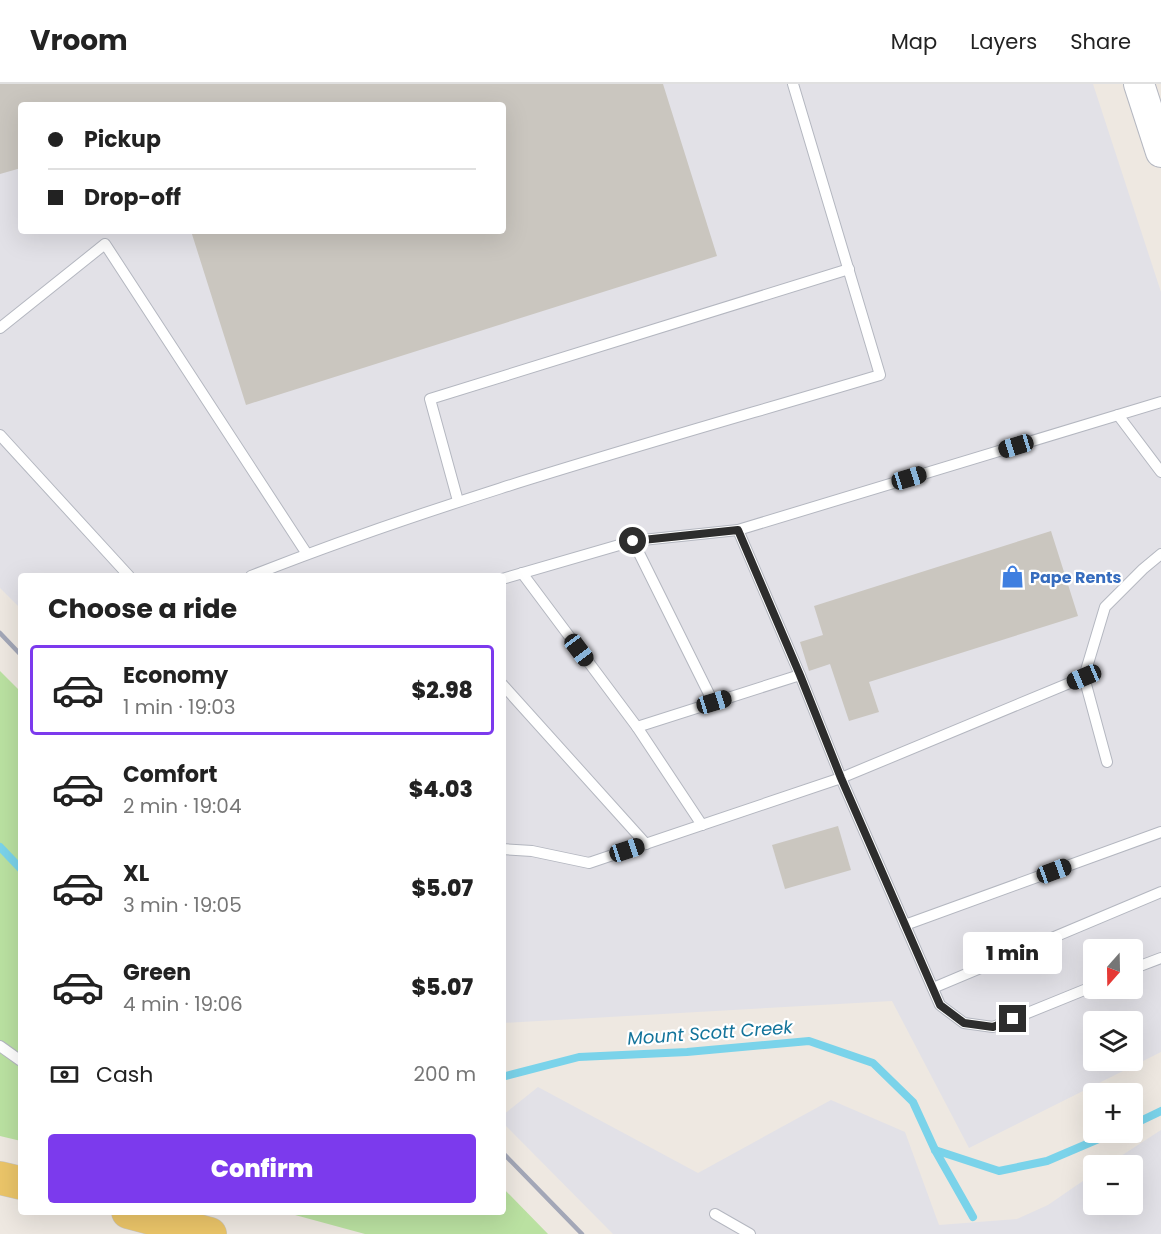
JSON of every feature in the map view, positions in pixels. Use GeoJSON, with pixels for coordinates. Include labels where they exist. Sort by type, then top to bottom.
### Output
{"type":"FeatureCollection","features":[{"type":"Feature","properties":{"kind":"main road"},"geometry":{"type":"LineString","coordinates":[[0,1178],[18,1182]]}},
{"type":"Feature","properties":{"kind":"main road"},"geometry":{"type":"LineString","coordinates":[[160,1216],[210,1234]]}},
{"type":"Feature","properties":{"kind":"street"},"geometry":{"type":"LineString","coordinates":[[1139,84],[1156,121],[1161,152]]}},
{"type":"Feature","properties":{"kind":"lane"},"geometry":{"type":"LineString","coordinates":[[258,573],[458,501],[880,375],[793,84]]}},
{"type":"Feature","properties":{"kind":"lane"},"geometry":{"type":"LineString","coordinates":[[0,328],[105,244],[306,554]]}},
{"type":"Feature","properties":{"kind":"lane"},"geometry":{"type":"LineString","coordinates":[[458,501],[429,399],[849,269]]}},
{"type":"Feature","properties":{"kind":"lane"},"geometry":{"type":"LineString","coordinates":[[506,578],[633,541],[738,530],[1161,402]]}},
{"type":"Feature","properties":{"kind":"lane"},"geometry":{"type":"LineString","coordinates":[[1118,415],[1161,472]]}},
{"type":"Feature","properties":{"kind":"lane"},"geometry":{"type":"LineString","coordinates":[[0,435],[126,573]]}},
{"type":"Feature","properties":{"kind":"lane"},"geometry":{"type":"LineString","coordinates":[[738,530],[841,778],[940,1005],[964,1023],[993,1027],[1083,990]]}},
{"type":"Feature","properties":{"kind":"lane"},"geometry":{"type":"LineString","coordinates":[[633,541],[714,702]]}},
{"type":"Feature","properties":{"kind":"lane"},"geometry":{"type":"LineString","coordinates":[[1107,762],[1084,677],[1106,607],[1161,554]]}},
{"type":"Feature","properties":{"kind":"lane"},"geometry":{"type":"LineString","coordinates":[[522,573],[637,727],[702,825]]}},
{"type":"Feature","properties":{"kind":"lane"},"geometry":{"type":"LineString","coordinates":[[637,727],[800,675]]}},
{"type":"Feature","properties":{"kind":"lane"},"geometry":{"type":"LineString","coordinates":[[506,849],[532,851],[589,863],[841,778],[1084,677]]}},
{"type":"Feature","properties":{"kind":"lane"},"geometry":{"type":"LineString","coordinates":[[506,688],[646,844]]}},
{"type":"Feature","properties":{"kind":"lane"},"geometry":{"type":"LineString","coordinates":[[906,925],[1161,832]]}},
{"type":"Feature","properties":{"kind":"lane"},"geometry":{"type":"LineString","coordinates":[[933,988],[1161,892]]}},
{"type":"Feature","properties":{"kind":"lane"},"geometry":{"type":"LineString","coordinates":[[1143,965],[1161,958]]}},
{"type":"Feature","properties":{"kind":"lane"},"geometry":{"type":"LineString","coordinates":[[0,1046],[18,1059]]}},
{"type":"Feature","properties":{"kind":"lane"},"geometry":{"type":"LineString","coordinates":[[715,1214],[750,1234]]}},
{"type":"Feature","properties":{"kind":"shaded area"},"geometry":{"type":"Polygon","coordinates":[[[0,84],[1093,84],[1161,292],[1161,1052],[1143,1061],[1143,1011],[1083,1011],[1083,1071],[1123,1071],[1099,1083],[1083,1083],[1083,1091],[969,1148],[892,1001],[506,1023],[506,573],[18,573],[18,606],[0,588],[0,84]]]}},
{"type":"Feature","properties":{"kind":"shaded area"},"geometry":{"type":"Polygon","coordinates":[[[538,1087],[698,1173],[831,1100],[905,1132],[939,1225],[1017,1219],[1048,1205],[1083,1181],[1083,1215],[1143,1215],[1143,1155],[1122,1155],[1161,1130],[1161,1234],[613,1234],[506,1126],[506,1113],[538,1087]]]}},
{"type":"Feature","properties":{"kind":"green space"},"geometry":{"type":"Polygon","coordinates":[[[0,671],[18,689],[18,1140],[0,1136],[0,671]]]}},
{"type":"Feature","properties":{"kind":"green space"},"geometry":{"type":"Polygon","coordinates":[[[506,1191],[548,1234],[365,1234],[295,1215],[506,1215],[506,1191]]]}},
{"type":"Feature","properties":{"kind":"building"},"geometry":{"type":"Polygon","coordinates":[[[0,84],[663,84],[717,256],[246,405],[192,234],[506,234],[506,102],[18,102],[18,169],[0,174],[0,84]]]}},
{"type":"Feature","properties":{"kind":"building"},"geometry":{"type":"Polygon","coordinates":[[[1051,531],[1078,616],[869,682],[879,712],[849,721],[830,664],[809,671],[800,642],[823,635],[814,606],[1051,531]]]}},
{"type":"Feature","properties":{"kind":"building"},"geometry":{"type":"Polygon","coordinates":[[[838,826],[851,870],[785,889],[772,845],[838,826]]]}},
{"type":"Feature","properties":{"kind":"waterway","name":"Mount Scott Creek"},"geometry":{"type":"LineString","coordinates":[[0,847],[18,866]]}},
{"type":"Feature","properties":{"kind":"waterway","name":"Mount Scott Creek"},"geometry":{"type":"LineString","coordinates":[[506,1076],[579,1057],[687,1052],[809,1041],[873,1063],[913,1102],[935,1150],[973,1217]]}},
{"type":"Feature","properties":{"kind":"waterway","name":"Mount Scott Creek"},"geometry":{"type":"LineString","coordinates":[[1143,1120],[1161,1111]]}},
{"type":"Feature","properties":{"kind":"waterway","name":"Mount Scott Creek"},"geometry":{"type":"LineString","coordinates":[[935,1150],[999,1171],[1047,1161],[1089,1143]]}},
{"type":"Feature","properties":{"kind":"railway"},"geometry":{"type":"LineString","coordinates":[[0,633],[18,652]]}},
{"type":"Feature","properties":{"kind":"railway"},"geometry":{"type":"LineString","coordinates":[[506,1156],[582,1234]]}},
{"type":"Feature","properties":{"kind":"place","name":"Pape Rents"},"geometry":{"type":"Point","coordinates":[1012,577]}},
{"type":"Feature","properties":{"kind":"route"},"geometry":{"type":"LineString","coordinates":[[633,541],[738,530],[841,778],[940,1005],[964,1023],[993,1027],[1013,1019]]}}]}
